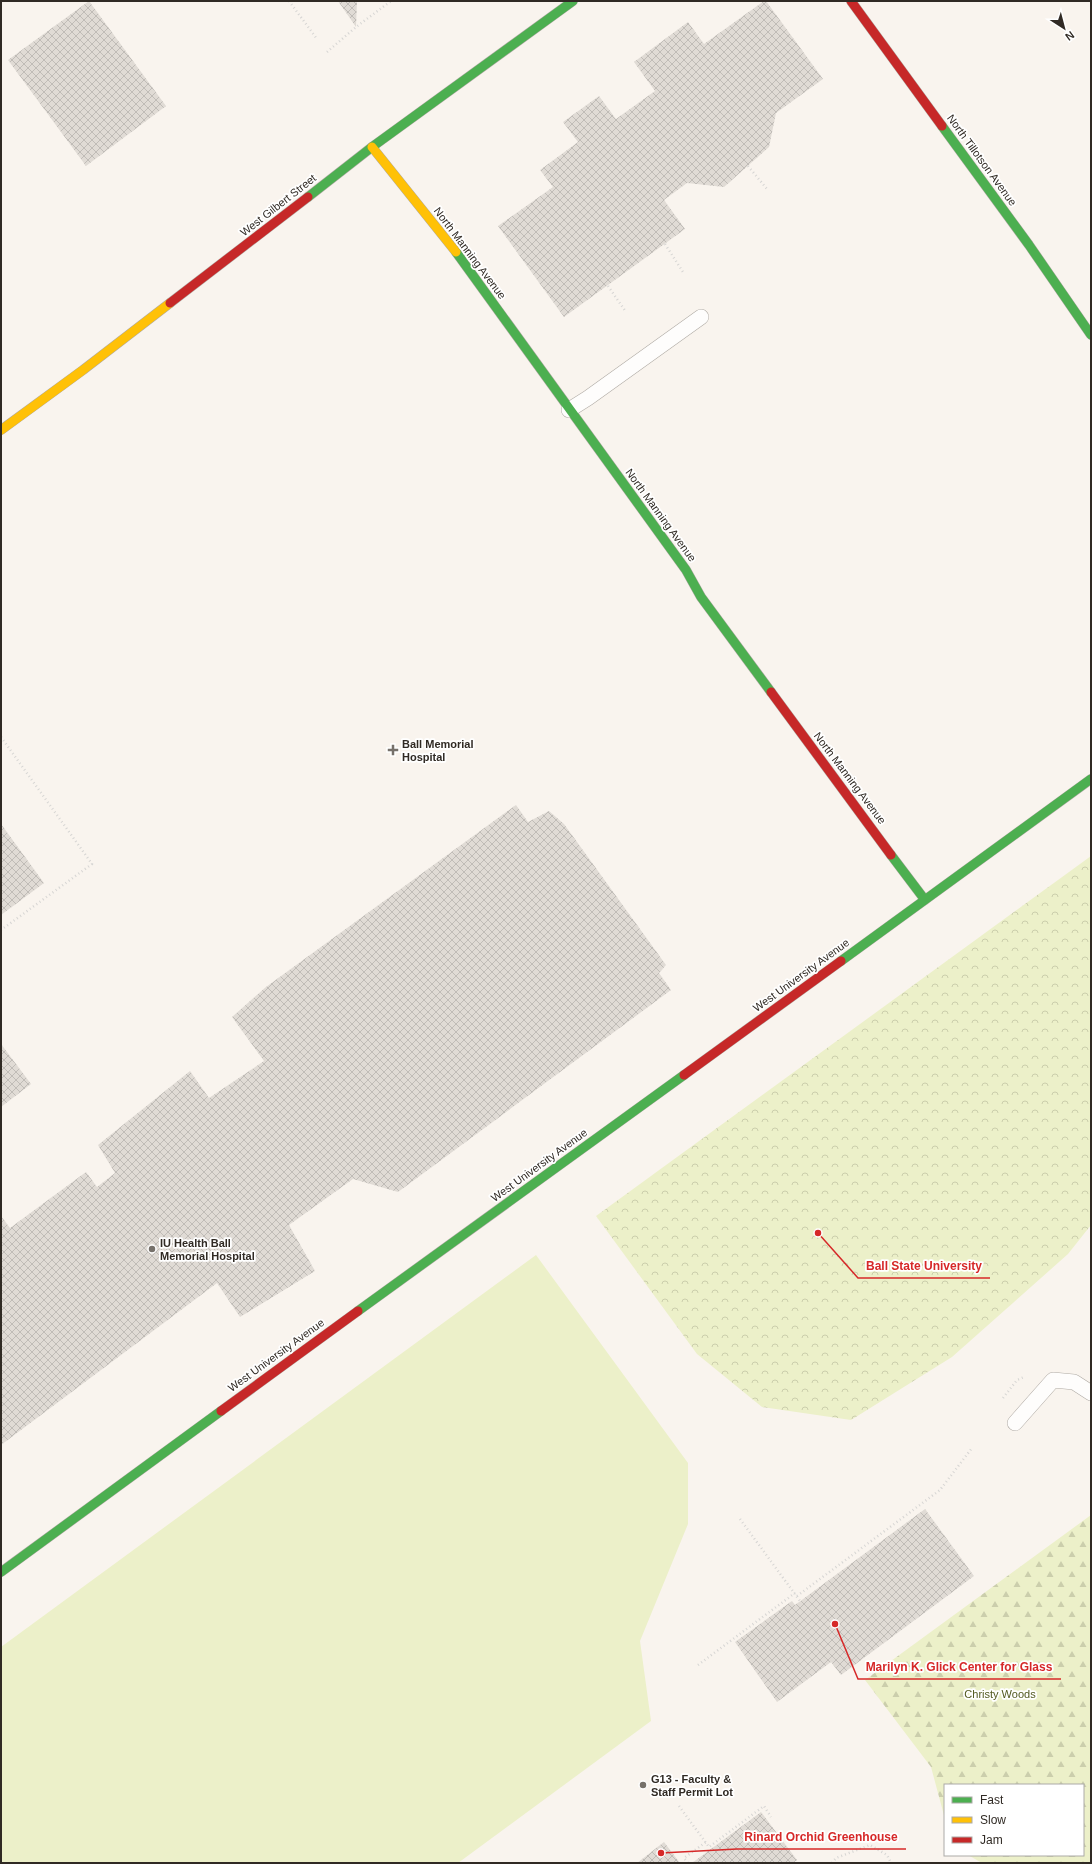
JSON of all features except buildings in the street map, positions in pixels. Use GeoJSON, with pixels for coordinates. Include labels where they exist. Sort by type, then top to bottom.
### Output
{"type":"FeatureCollection","features":[{"type":"Feature","properties":{"kind":"street","name":"West Gilbert Street"},"geometry":{"type":"LineString","coordinates":[[1,430],[89,365],[372,147],[572,1]]}},
{"type":"Feature","properties":{"kind":"street","name":"North Tillotson Avenue"},"geometry":{"type":"LineString","coordinates":[[851,1],[1024,238],[1091,334]]}},
{"type":"Feature","properties":{"kind":"street","name":"North Manning Avenue"},"geometry":{"type":"LineString","coordinates":[[372,147],[443,235],[686,570],[700,597],[926,900]]}},
{"type":"Feature","properties":{"kind":"street","name":"West University Avenue"},"geometry":{"type":"LineString","coordinates":[[1,1572],[430,1258],[1091,779]]}},
{"type":"Feature","properties":{"kind":"lane"},"geometry":{"type":"LineString","coordinates":[[570,410],[701,317]]}},
{"type":"Feature","properties":{"kind":"lane"},"geometry":{"type":"LineString","coordinates":[[1015,1423],[1053,1380],[1074,1382],[1091,1393]]}},
{"type":"Feature","properties":{"kind":"path"},"geometry":{"type":"LineString","coordinates":[[289,1],[317,39]]}},
{"type":"Feature","properties":{"kind":"path"},"geometry":{"type":"LineString","coordinates":[[327,52],[390,1]]}},
{"type":"Feature","properties":{"kind":"path"},"geometry":{"type":"LineString","coordinates":[[748,166],[767,189]]}},
{"type":"Feature","properties":{"kind":"path"},"geometry":{"type":"LineString","coordinates":[[665,244],[683,272]]}},
{"type":"Feature","properties":{"kind":"path"},"geometry":{"type":"LineString","coordinates":[[608,286],[626,312]]}},
{"type":"Feature","properties":{"kind":"path"},"geometry":{"type":"LineString","coordinates":[[1,737],[92,864],[1,930]]}},
{"type":"Feature","properties":{"kind":"path"},"geometry":{"type":"LineString","coordinates":[[797,1596],[940,1490],[972,1448]]}},
{"type":"Feature","properties":{"kind":"path"},"geometry":{"type":"LineString","coordinates":[[740,1519],[800,1601]]}},
{"type":"Feature","properties":{"kind":"path"},"geometry":{"type":"LineString","coordinates":[[698,1665],[795,1593]]}},
{"type":"Feature","properties":{"kind":"path"},"geometry":{"type":"LineString","coordinates":[[679,1806],[709,1847],[764,1806],[771,1817]]}},
{"type":"Feature","properties":{"kind":"path"},"geometry":{"type":"LineString","coordinates":[[688,1863],[684,1858],[706,1842]]}},
{"type":"Feature","properties":{"kind":"path"},"geometry":{"type":"LineString","coordinates":[[832,1863],[836,1858],[870,1845],[887,1855],[892,1863]]}},
{"type":"Feature","properties":{"kind":"green space"},"geometry":{"type":"Polygon","coordinates":[[[1091,856],[1091,1225],[1068,1254],[952,1357],[851,1420],[762,1407],[697,1354],[596,1216],[1091,856]]]}},
{"type":"Feature","properties":{"kind":"green space"},"geometry":{"type":"Polygon","coordinates":[[[536,1255],[688,1463],[688,1524],[640,1641],[651,1721],[458,1863],[1,1863],[1,1647],[536,1255]]]}},
{"type":"Feature","properties":{"kind":"green space","name":"Christy Woods"},"geometry":{"type":"Polygon","coordinates":[[[1091,1515],[1091,1863],[982,1863],[970,1856],[1084,1856],[1084,1784],[944,1784],[944,1815],[931,1767],[865,1680],[1091,1515]]]}},
{"type":"Feature","properties":{"kind":"traffic: fast"},"geometry":{"type":"LineString","coordinates":[[308,197],[372,147],[573,1]]}},
{"type":"Feature","properties":{"kind":"traffic: fast"},"geometry":{"type":"LineString","coordinates":[[942,126],[1029,245],[1091,335]]}},
{"type":"Feature","properties":{"kind":"traffic: fast"},"geometry":{"type":"LineString","coordinates":[[456,252],[686,570],[701,597],[771,692]]}},
{"type":"Feature","properties":{"kind":"traffic: fast"},"geometry":{"type":"LineString","coordinates":[[841,961],[1091,779]]}},
{"type":"Feature","properties":{"kind":"traffic: fast"},"geometry":{"type":"LineString","coordinates":[[891,855],[925,900]]}},
{"type":"Feature","properties":{"kind":"traffic: fast"},"geometry":{"type":"LineString","coordinates":[[358,1311],[684,1075]]}},
{"type":"Feature","properties":{"kind":"traffic: fast"},"geometry":{"type":"LineString","coordinates":[[1,1572],[221,1411]]}},
{"type":"Feature","properties":{"kind":"traffic: slow"},"geometry":{"type":"LineString","coordinates":[[372,147],[456,252]]}},
{"type":"Feature","properties":{"kind":"traffic: slow"},"geometry":{"type":"LineString","coordinates":[[1,430],[83,370],[170,303]]}},
{"type":"Feature","properties":{"kind":"traffic: jam"},"geometry":{"type":"LineString","coordinates":[[851,1],[942,126]]}},
{"type":"Feature","properties":{"kind":"traffic: jam"},"geometry":{"type":"LineString","coordinates":[[170,303],[308,197]]}},
{"type":"Feature","properties":{"kind":"traffic: jam"},"geometry":{"type":"LineString","coordinates":[[771,692],[891,855]]}},
{"type":"Feature","properties":{"kind":"traffic: jam"},"geometry":{"type":"LineString","coordinates":[[684,1075],[841,961]]}},
{"type":"Feature","properties":{"kind":"traffic: jam"},"geometry":{"type":"LineString","coordinates":[[221,1411],[358,1311]]}},
{"type":"Feature","properties":{"kind":"place","name":"Ball Memorial Hospital"},"geometry":{"type":"Point","coordinates":[393,750]}},
{"type":"Feature","properties":{"kind":"place","name":"Ball State University"},"geometry":{"type":"Point","coordinates":[818,1233]}},
{"type":"Feature","properties":{"kind":"place","name":"IU Health Ball Memorial Hospital"},"geometry":{"type":"Point","coordinates":[152,1249]}},
{"type":"Feature","properties":{"kind":"place","name":"Marilyn K. Glick Center for Glass"},"geometry":{"type":"Point","coordinates":[835,1624]}},
{"type":"Feature","properties":{"kind":"place","name":"G13 - Faculty & Staff Permit Lot"},"geometry":{"type":"Point","coordinates":[643,1785]}},
{"type":"Feature","properties":{"kind":"place","name":"Rinard Orchid Greenhouse"},"geometry":{"type":"Point","coordinates":[661,1853]}}]}
